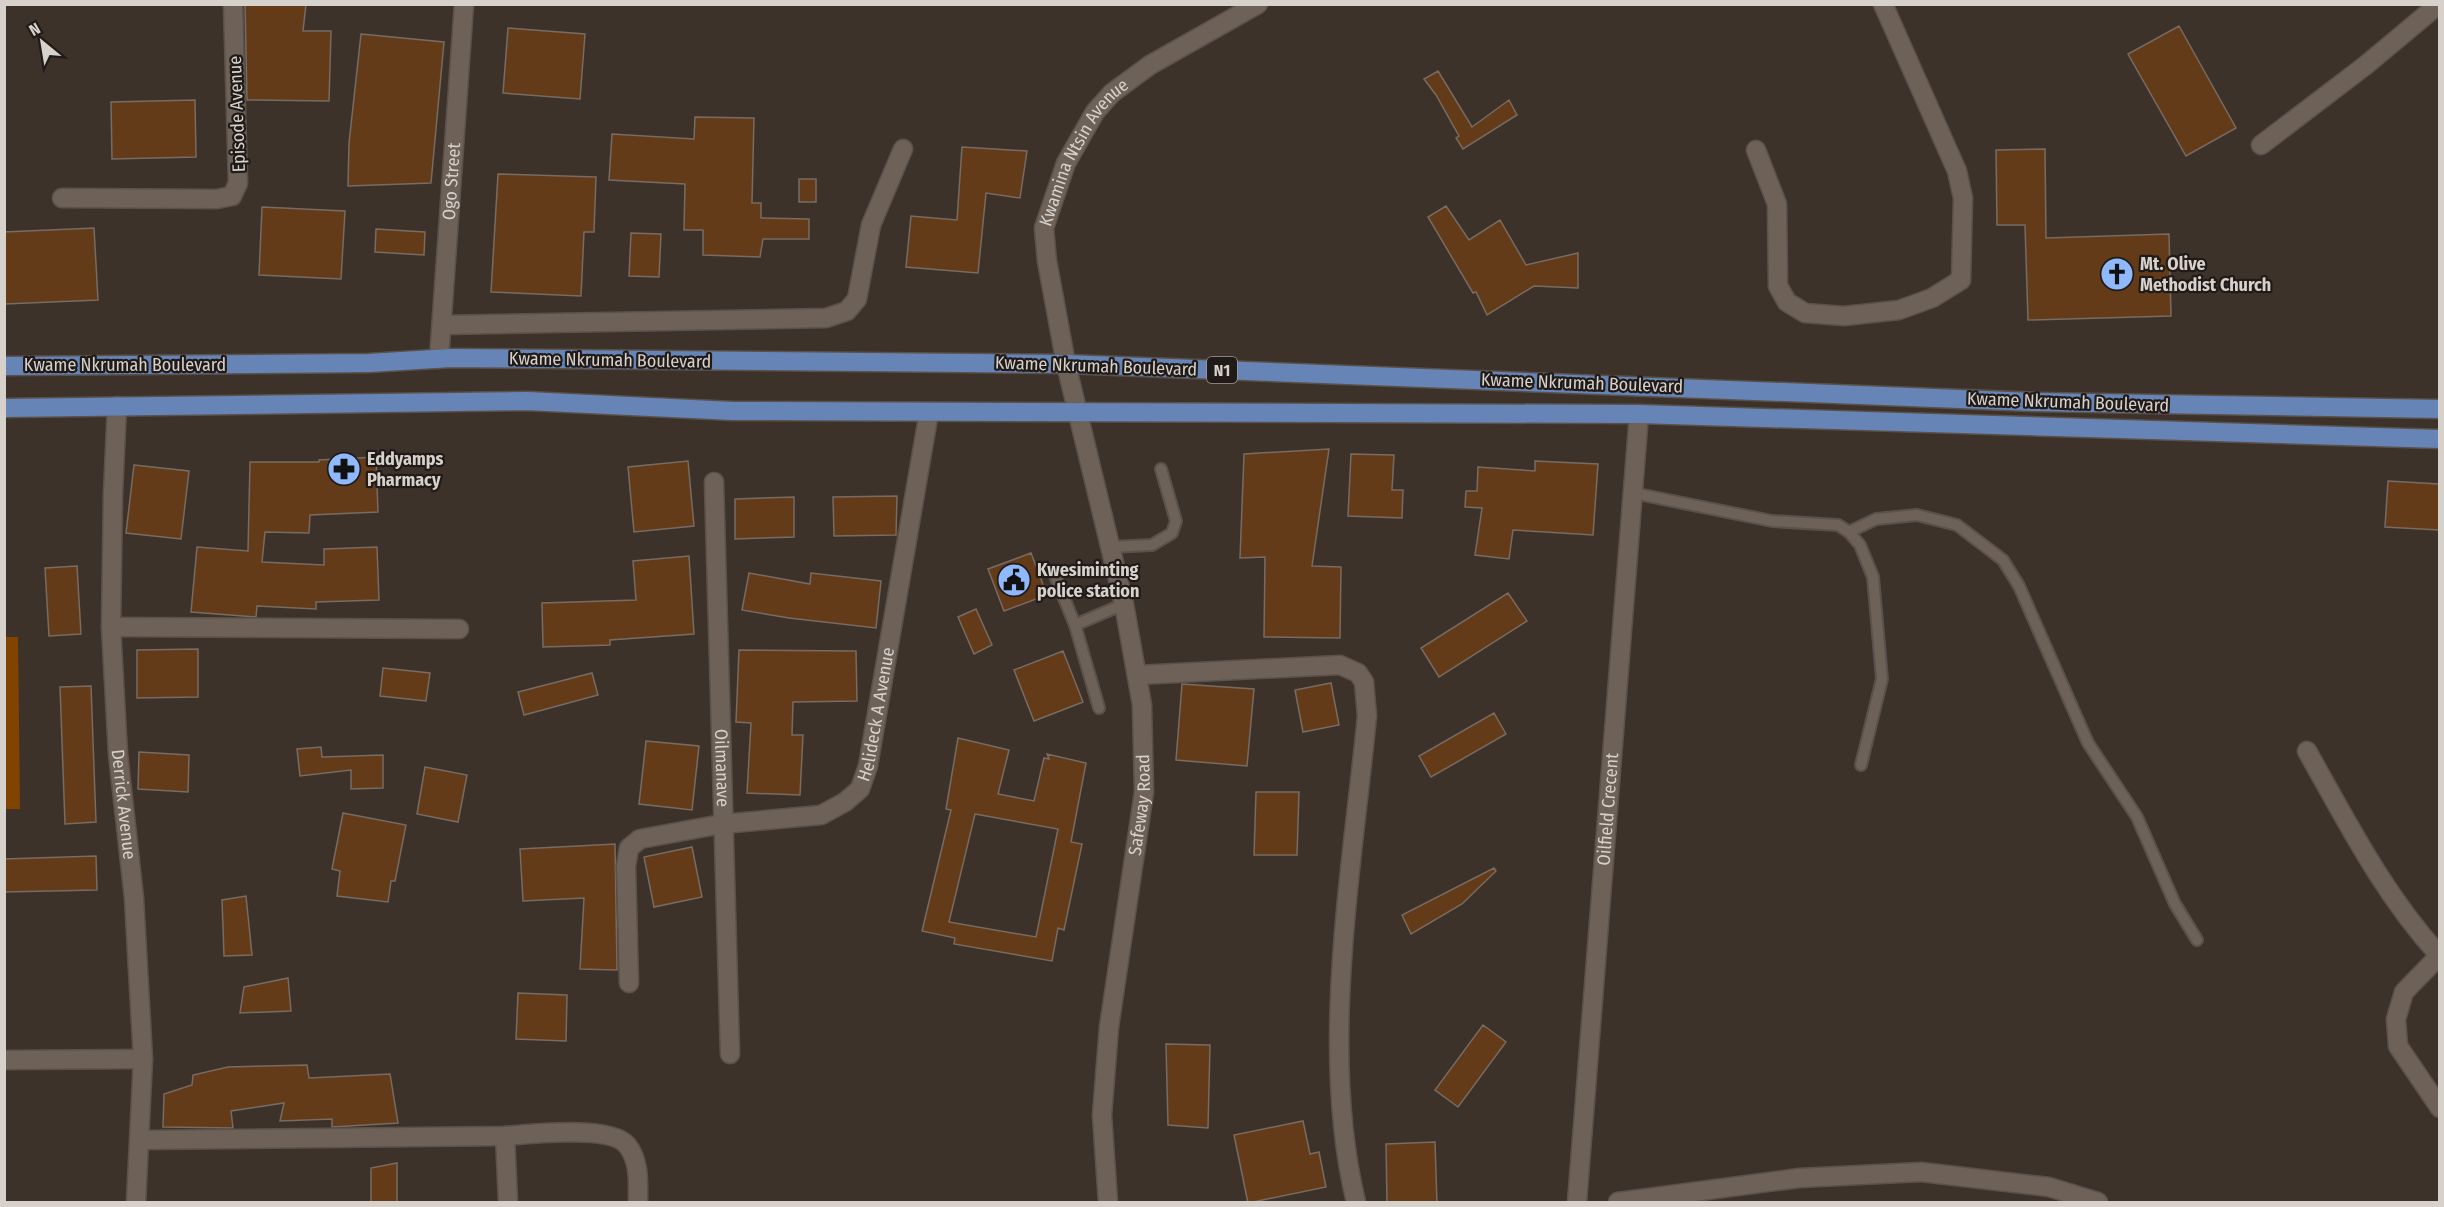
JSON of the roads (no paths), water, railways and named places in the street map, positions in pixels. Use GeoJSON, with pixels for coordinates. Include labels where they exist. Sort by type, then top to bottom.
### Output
{"type":"FeatureCollection","features":[{"type":"Feature","properties":{"kind":"highway","name":"Kwame Nkrumah Boulevard"},"geometry":{"type":"LineString","coordinates":[[4,366],[369,363],[439,359],[1066,364],[2037,402],[2439,409]]}},
{"type":"Feature","properties":{"kind":"highway","name":"Kwame Nkrumah Boulevard"},"geometry":{"type":"LineString","coordinates":[[4,408],[527,401],[733,411],[1639,414],[2439,438]]}},
{"type":"Feature","properties":{"kind":"street","name":"Episode Avenue"},"geometry":{"type":"LineString","coordinates":[[62,198],[218,199],[232,196],[238,183],[233,4]]}},
{"type":"Feature","properties":{"kind":"street","name":"Ogo Street"},"geometry":{"type":"LineString","coordinates":[[439,359],[464,4]]}},
{"type":"Feature","properties":{"kind":"street","name":"Kwamina Ntsin Avenue"},"geometry":{"type":"LineString","coordinates":[[1076,411],[1047,261],[1044,228],[1066,163],[1095,112],[1112,93],[1150,65],[1257,4]]}},
{"type":"Feature","properties":{"kind":"street"},"geometry":{"type":"LineString","coordinates":[[1756,150],[1778,204],[1778,286],[1787,302],[1804,313],[1844,316],[1899,310],[1932,298],[1961,280],[1963,198],[1957,171],[1883,4]]}},
{"type":"Feature","properties":{"kind":"street"},"geometry":{"type":"LineString","coordinates":[[2261,145],[2366,65],[2439,4]]}},
{"type":"Feature","properties":{"kind":"street"},"geometry":{"type":"LineString","coordinates":[[442,325],[826,318],[847,310],[857,299],[870,225],[903,149]]}},
{"type":"Feature","properties":{"kind":"street","name":"Derrick Avenue"},"geometry":{"type":"LineString","coordinates":[[117,406],[111,627],[118,754],[134,898],[143,1059],[141,1140],[136,1203]]}},
{"type":"Feature","properties":{"kind":"street","name":"Safeway Road"},"geometry":{"type":"LineString","coordinates":[[1076,411],[1124,604],[1142,705],[1144,792],[1109,1028],[1102,1115],[1108,1203]]}},
{"type":"Feature","properties":{"kind":"street","name":"Helideck A Avenue"},"geometry":{"type":"LineString","coordinates":[[629,983],[626,866],[629,848],[640,839],[722,824],[821,815],[844,802],[860,789],[868,766],[929,412]]}},
{"type":"Feature","properties":{"kind":"street","name":"Oilfield Crecent"},"geometry":{"type":"LineString","coordinates":[[1577,1203],[1639,414]]}},
{"type":"Feature","properties":{"kind":"street","name":"Oilmanave"},"geometry":{"type":"LineString","coordinates":[[714,482],[730,1054]]}},
{"type":"Feature","properties":{"kind":"street"},"geometry":{"type":"LineString","coordinates":[[111,627],[459,629]]}},
{"type":"Feature","properties":{"kind":"street"},"geometry":{"type":"LineString","coordinates":[[1137,675],[1340,665],[1358,673],[1364,682],[1367,716],[1340,1015],[1340,1098],[1356,1203]]}},
{"type":"Feature","properties":{"kind":"street"},"geometry":{"type":"LineString","coordinates":[[2307,751],[2386,889],[2415,929],[2439,955],[2404,992],[2396,1019],[2398,1046],[2439,1108]]}},
{"type":"Feature","properties":{"kind":"street"},"geometry":{"type":"LineString","coordinates":[[4,1060],[143,1059]]}},
{"type":"Feature","properties":{"kind":"street"},"geometry":{"type":"LineString","coordinates":[[141,1140],[504,1136],[562,1131],[612,1136],[626,1144],[638,1169],[638,1203]]}},
{"type":"Feature","properties":{"kind":"street"},"geometry":{"type":"LineString","coordinates":[[504,1136],[508,1203]]}},
{"type":"Feature","properties":{"kind":"street"},"geometry":{"type":"LineString","coordinates":[[1618,1203],[1799,1178],[1921,1172],[2049,1187],[2098,1203]]}},
{"type":"Feature","properties":{"kind":"lane"},"geometry":{"type":"LineString","coordinates":[[1111,547],[1152,545],[1172,533],[1176,521],[1161,469]]}},
{"type":"Feature","properties":{"kind":"lane"},"geometry":{"type":"LineString","coordinates":[[1633,494],[1773,521],[1838,525],[1849,532],[1860,545],[1873,577],[1882,679],[1861,765]]}},
{"type":"Feature","properties":{"kind":"lane"},"geometry":{"type":"LineString","coordinates":[[1849,532],[1876,519],[1917,515],[1957,525],[2003,560],[2019,586],[2088,743],[2137,817],[2175,904],[2197,940]]}},
{"type":"Feature","properties":{"kind":"lane"},"geometry":{"type":"LineString","coordinates":[[1055,576],[1075,625],[1099,708]]}},
{"type":"Feature","properties":{"kind":"lane"},"geometry":{"type":"LineString","coordinates":[[1075,625],[1124,604]]}},
{"type":"Feature","properties":{"kind":"place","name":"Mt. Olive Methodist Church"},"geometry":{"type":"Point","coordinates":[2117,274]}},
{"type":"Feature","properties":{"kind":"place","name":"Eddyamps Pharmacy"},"geometry":{"type":"Point","coordinates":[344,469]}},
{"type":"Feature","properties":{"kind":"place","name":"Kwesiminting police station"},"geometry":{"type":"Point","coordinates":[1014,580]}}]}
